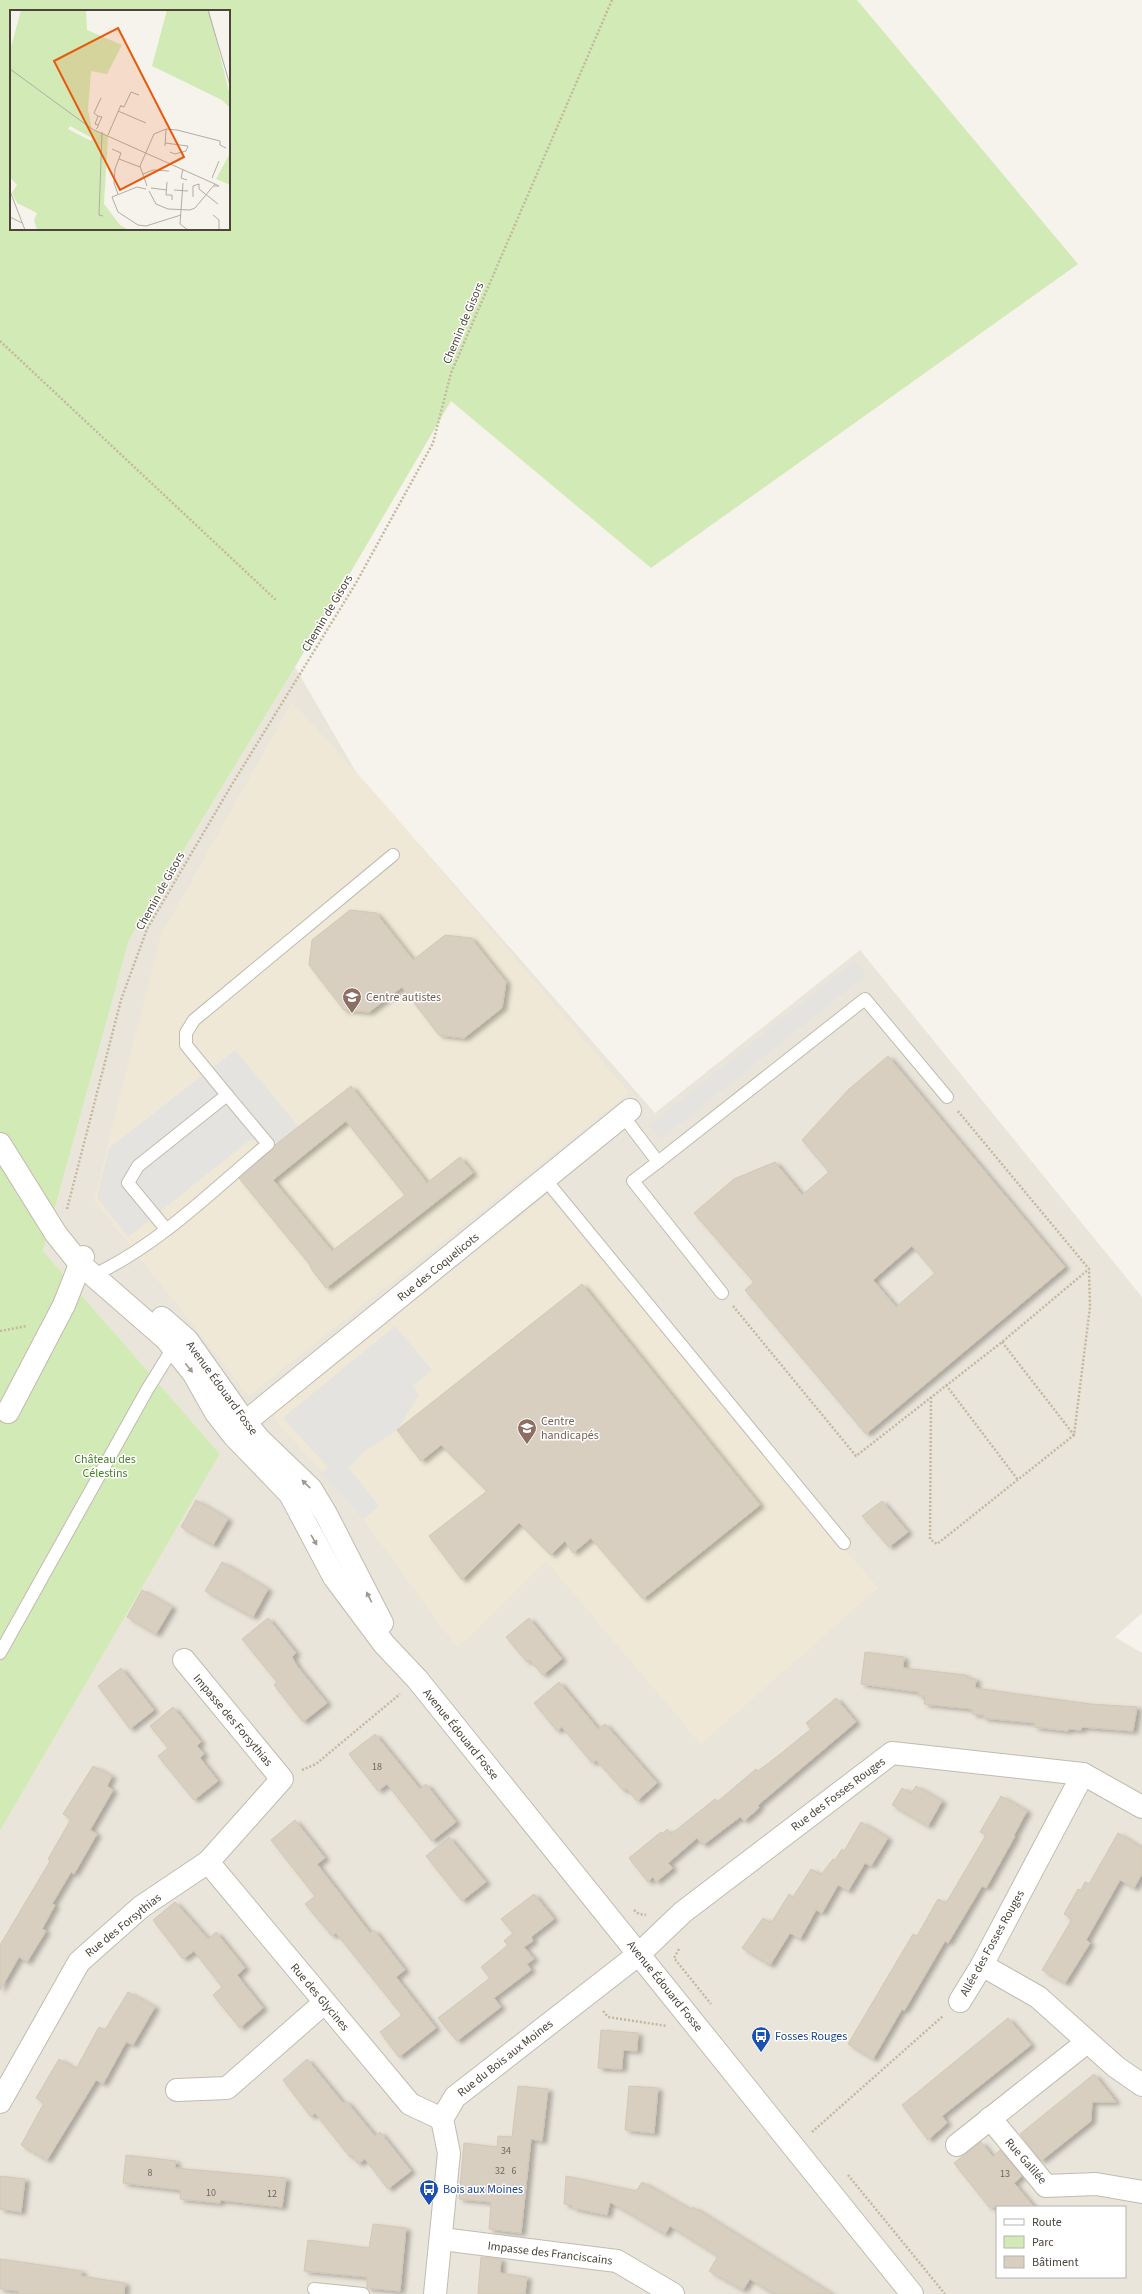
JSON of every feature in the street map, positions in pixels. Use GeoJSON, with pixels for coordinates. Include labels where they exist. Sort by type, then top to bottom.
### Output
{"type":"FeatureCollection","features":[{"type":"Feature","properties":{"kind":"street","name":"Rue des Coquelicots"},"geometry":{"type":"LineString","coordinates":[[238,1428],[626,1113]]}},
{"type":"Feature","properties":{"kind":"street","name":"Avenue Édouard Fosse"},"geometry":{"type":"LineString","coordinates":[[0,1144],[22,1182],[56,1234],[82,1261],[166,1339],[194,1374],[209,1384]]}},
{"type":"Feature","properties":{"kind":"street","name":"Avenue Édouard Fosse"},"geometry":{"type":"LineString","coordinates":[[40,1209],[62,1233],[82,1261],[102,1271],[143,1301],[187,1340],[209,1384],[238,1428],[260,1440],[311,1488],[382,1622],[417,1679],[912,2294]]}},
{"type":"Feature","properties":{"kind":"street"},"geometry":{"type":"LineString","coordinates":[[8,1412],[64,1305],[82,1261]]}},
{"type":"Feature","properties":{"kind":"street","name":"Impasse des Forsythias"},"geometry":{"type":"LineString","coordinates":[[184,1660],[282,1779]]}},
{"type":"Feature","properties":{"kind":"street","name":"Rue des Fosses Rouges"},"geometry":{"type":"LineString","coordinates":[[639,1954],[683,1912],[892,1753],[1083,1774],[1142,1807]]}},
{"type":"Feature","properties":{"kind":"street","name":"Allée des Fosses Rouges"},"geometry":{"type":"LineString","coordinates":[[960,2002],[982,1965],[1083,1774]]}},
{"type":"Feature","properties":{"kind":"street","name":"Rue des Forsythias"},"geometry":{"type":"LineString","coordinates":[[0,2102],[79,1962],[141,1907],[208,1862],[282,1779]]}},
{"type":"Feature","properties":{"kind":"street","name":"Rue des Glycines"},"geometry":{"type":"LineString","coordinates":[[208,1862],[324,2003],[410,2104],[442,2119]]}},
{"type":"Feature","properties":{"kind":"street","name":"Rue du Bois aux Moines"},"geometry":{"type":"LineString","coordinates":[[442,2119],[455,2098],[585,1994],[639,1954]]}},
{"type":"Feature","properties":{"kind":"street"},"geometry":{"type":"LineString","coordinates":[[982,1965],[1038,1997],[1116,2067],[1142,2085]]}},
{"type":"Feature","properties":{"kind":"street"},"geometry":{"type":"LineString","coordinates":[[177,2090],[227,2088],[324,2003]]}},
{"type":"Feature","properties":{"kind":"street"},"geometry":{"type":"LineString","coordinates":[[957,2145],[1088,2042]]}},
{"type":"Feature","properties":{"kind":"street","name":"Rue Galilée"},"geometry":{"type":"LineString","coordinates":[[990,2118],[1046,2186],[1096,2184],[1142,2192]]}},
{"type":"Feature","properties":{"kind":"street"},"geometry":{"type":"LineString","coordinates":[[435,2294],[442,2239],[449,2153],[442,2119]]}},
{"type":"Feature","properties":{"kind":"street","name":"Impasse des Franciscains"},"geometry":{"type":"LineString","coordinates":[[442,2239],[617,2261],[673,2294]]}},
{"type":"Feature","properties":{"kind":"lane"},"geometry":{"type":"LineString","coordinates":[[102,1271],[130,1257],[268,1144],[186,1046],[186,1033],[194,1020],[393,854]]}},
{"type":"Feature","properties":{"kind":"lane"},"geometry":{"type":"LineString","coordinates":[[722,1293],[633,1181],[865,999],[947,1097]]}},
{"type":"Feature","properties":{"kind":"lane"},"geometry":{"type":"LineString","coordinates":[[166,1229],[128,1183],[138,1166],[227,1095]]}},
{"type":"Feature","properties":{"kind":"lane"},"geometry":{"type":"LineString","coordinates":[[626,1113],[658,1162]]}},
{"type":"Feature","properties":{"kind":"lane"},"geometry":{"type":"LineString","coordinates":[[545,1179],[844,1543]]}},
{"type":"Feature","properties":{"kind":"lane"},"geometry":{"type":"LineString","coordinates":[[0,1653],[147,1390],[173,1348]]}},
{"type":"Feature","properties":{"kind":"lane"},"geometry":{"type":"LineString","coordinates":[[314,2289],[363,2294]]}},
{"type":"Feature","properties":{"kind":"path","name":"Chemin de Gisors"},"geometry":{"type":"LineString","coordinates":[[62,1233],[121,1000],[147,930],[231,786],[356,584],[433,443],[451,373],[612,0]]}},
{"type":"Feature","properties":{"kind":"path"},"geometry":{"type":"LineString","coordinates":[[0,341],[276,600]]}},
{"type":"Feature","properties":{"kind":"path"},"geometry":{"type":"LineString","coordinates":[[931,1397],[930,1539],[937,1544],[1074,1435],[1090,1307],[1089,1269],[947,1097]]}},
{"type":"Feature","properties":{"kind":"path"},"geometry":{"type":"LineString","coordinates":[[722,1293],[856,1456],[1002,1342],[1089,1269]]}},
{"type":"Feature","properties":{"kind":"path"},"geometry":{"type":"LineString","coordinates":[[1002,1342],[1074,1435]]}},
{"type":"Feature","properties":{"kind":"path"},"geometry":{"type":"LineString","coordinates":[[946,1385],[1018,1480]]}},
{"type":"Feature","properties":{"kind":"path"},"geometry":{"type":"LineString","coordinates":[[282,1779],[316,1764],[417,1679]]}},
{"type":"Feature","properties":{"kind":"path"},"geometry":{"type":"LineString","coordinates":[[646,1915],[651,1913]]}},
{"type":"Feature","properties":{"kind":"path"},"geometry":{"type":"LineString","coordinates":[[585,1994],[608,2017],[676,2027],[688,2032],[716,2011],[674,1958],[681,1945]]}},
{"type":"Feature","properties":{"kind":"path","name":"Allée des Fosses Rouges"},"geometry":{"type":"LineString","coordinates":[[794,2146],[813,2132],[960,2002]]}},
{"type":"Feature","properties":{"kind":"path"},"geometry":{"type":"LineString","coordinates":[[808,2126],[818,2138]]}},
{"type":"Feature","properties":{"kind":"path"},"geometry":{"type":"LineString","coordinates":[[848,2174],[945,2294]]}},
{"type":"Feature","properties":{"kind":"shaded area"},"geometry":{"type":"Polygon","coordinates":[[[295,667],[356,772],[655,1113],[860,950],[1142,1297],[1142,1613],[1115,1637],[1142,1653],[1142,2294],[0,2294],[0,1831],[220,1454],[43,1251],[129,940],[295,667]]]}},
{"type":"Feature","properties":{"kind":"shaded area","name":"Centre autistes"},"geometry":{"type":"Polygon","coordinates":[[[292,702],[388,808],[629,1093],[249,1396],[94,1200],[161,935],[292,702]]]}},
{"type":"Feature","properties":{"kind":"shaded area"},"geometry":{"type":"Polygon","coordinates":[[[855,960],[866,975],[661,1139],[650,1125],[855,960]]]}},
{"type":"Feature","properties":{"kind":"shaded area"},"geometry":{"type":"Polygon","coordinates":[[[235,1050],[299,1127],[280,1142],[250,1140],[128,1237],[97,1197],[109,1148],[235,1050]]]}},
{"type":"Feature","properties":{"kind":"shaded area","name":"Centre handicapés"},"geometry":{"type":"Polygon","coordinates":[[[547,1195],[878,1588],[701,1744],[546,1561],[457,1648],[363,1519],[272,1416],[547,1195]]]}},
{"type":"Feature","properties":{"kind":"shaded area"},"geometry":{"type":"Polygon","coordinates":[[[395,1326],[432,1370],[412,1386],[419,1395],[397,1430],[365,1451],[348,1467],[379,1506],[363,1519],[322,1473],[328,1467],[283,1418],[395,1326]]]}},
{"type":"Feature","properties":{"kind":"green space","name":"Château des Célestins"},"geometry":{"type":"Polygon","coordinates":[[[0,0],[857,0],[1078,264],[651,568],[451,401],[295,667],[129,940],[43,1251],[220,1454],[0,1831],[0,0]]]}},
{"type":"Feature","properties":{"kind":"building"},"geometry":{"type":"Polygon","coordinates":[[[350,910],[376,913],[413,960],[445,935],[471,938],[506,982],[502,1008],[464,1038],[439,1035],[402,987],[369,1012],[344,1010],[309,965],[312,940],[350,910]]]}},
{"type":"Feature","properties":{"kind":"building"},"geometry":{"type":"Polygon","coordinates":[[[888,1056],[1065,1267],[866,1434],[745,1290],[754,1282],[694,1213],[734,1179],[775,1162],[802,1195],[829,1172],[802,1140],[849,1089],[888,1056]],[[912,1246],[873,1280],[896,1307],[935,1273],[912,1246]]]}},
{"type":"Feature","properties":{"kind":"building"},"geometry":{"type":"Polygon","coordinates":[[[351,1086],[427,1183],[460,1157],[473,1173],[326,1288],[310,1267],[311,1266],[239,1178],[275,1145],[351,1086]],[[346,1121],[273,1180],[332,1251],[405,1195],[346,1121]]]}},
{"type":"Feature","properties":{"kind":"building"},"geometry":{"type":"Polygon","coordinates":[[[582,1284],[760,1505],[643,1599],[591,1538],[573,1553],[565,1541],[551,1555],[519,1523],[462,1580],[429,1536],[487,1491],[441,1445],[421,1461],[397,1430],[582,1284]]]}},
{"type":"Feature","properties":{"kind":"building"},"geometry":{"type":"Polygon","coordinates":[[[196,1500],[228,1519],[213,1545],[181,1527],[196,1500]]]}},
{"type":"Feature","properties":{"kind":"building"},"geometry":{"type":"Polygon","coordinates":[[[882,1501],[908,1532],[889,1547],[862,1516],[882,1501]]]}},
{"type":"Feature","properties":{"kind":"building"},"geometry":{"type":"Polygon","coordinates":[[[222,1562],[268,1589],[253,1617],[205,1591],[222,1562]]]}},
{"type":"Feature","properties":{"kind":"building"},"geometry":{"type":"Polygon","coordinates":[[[142,1590],[172,1607],[156,1634],[127,1617],[142,1590]]]}},
{"type":"Feature","properties":{"kind":"building"},"geometry":{"type":"Polygon","coordinates":[[[268,1618],[296,1653],[292,1657],[297,1666],[327,1703],[303,1722],[274,1685],[277,1682],[242,1639],[268,1618]]]}},
{"type":"Feature","properties":{"kind":"building"},"geometry":{"type":"Polygon","coordinates":[[[529,1618],[562,1659],[543,1675],[530,1660],[527,1662],[506,1637],[529,1618]]]}},
{"type":"Feature","properties":{"kind":"building"},"geometry":{"type":"Polygon","coordinates":[[[865,1652],[904,1657],[903,1668],[966,1675],[966,1678],[976,1679],[975,1688],[1090,1704],[1137,1707],[1133,1731],[1082,1727],[1081,1730],[1068,1729],[1068,1731],[1034,1727],[1035,1723],[983,1718],[984,1715],[972,1714],[972,1709],[924,1704],[925,1696],[918,1696],[919,1692],[861,1684],[865,1652]]]}},
{"type":"Feature","properties":{"kind":"building"},"geometry":{"type":"Polygon","coordinates":[[[121,1668],[154,1710],[130,1729],[98,1686],[121,1668]]]}},
{"type":"Feature","properties":{"kind":"building"},"geometry":{"type":"Polygon","coordinates":[[[559,1682],[598,1729],[605,1724],[657,1783],[637,1801],[626,1788],[624,1791],[596,1760],[592,1763],[562,1727],[557,1731],[534,1703],[559,1682]]]}},
{"type":"Feature","properties":{"kind":"building"},"geometry":{"type":"Polygon","coordinates":[[[836,1698],[856,1722],[758,1805],[759,1808],[744,1821],[740,1817],[703,1845],[697,1838],[668,1863],[673,1868],[656,1882],[653,1877],[648,1882],[629,1858],[661,1832],[662,1834],[667,1829],[671,1834],[715,1799],[717,1802],[756,1769],[758,1771],[779,1755],[811,1729],[806,1723],[836,1698]]]}},
{"type":"Feature","properties":{"kind":"building"},"geometry":{"type":"Polygon","coordinates":[[[173,1707],[201,1742],[197,1746],[204,1754],[200,1758],[218,1781],[194,1800],[158,1756],[168,1748],[150,1726],[173,1707]]]}},
{"type":"Feature","properties":{"kind":"building"},"geometry":{"type":"Polygon","coordinates":[[[375,1734],[420,1789],[426,1784],[456,1822],[432,1841],[387,1784],[378,1791],[349,1754],[375,1734]]]}},
{"type":"Feature","properties":{"kind":"building"},"geometry":{"type":"Polygon","coordinates":[[[93,1766],[112,1776],[107,1786],[113,1790],[90,1830],[97,1834],[74,1874],[71,1872],[52,1904],[55,1905],[42,1929],[46,1931],[27,1962],[19,1957],[0,1990],[0,1945],[50,1861],[48,1859],[71,1819],[63,1814],[93,1766]]]}},
{"type":"Feature","properties":{"kind":"building"},"geometry":{"type":"Polygon","coordinates":[[[916,1786],[942,1801],[928,1826],[892,1805],[902,1788],[911,1793],[916,1786]]]}},
{"type":"Feature","properties":{"kind":"building"},"geometry":{"type":"Polygon","coordinates":[[[1001,1796],[1027,1811],[1014,1835],[1015,1836],[986,1888],[982,1886],[948,1943],[945,1941],[904,2011],[902,2009],[873,2059],[848,2044],[913,1934],[917,1936],[938,1899],[946,1903],[986,1835],[980,1832],[1001,1796]]]}},
{"type":"Feature","properties":{"kind":"building"},"geometry":{"type":"Polygon","coordinates":[[[295,1820],[325,1858],[317,1864],[370,1933],[374,1930],[405,1970],[396,1977],[436,2028],[399,2057],[380,2032],[402,2015],[336,1933],[332,1936],[305,1904],[315,1896],[271,1840],[295,1820]]]}},
{"type":"Feature","properties":{"kind":"building"},"geometry":{"type":"Polygon","coordinates":[[[861,1822],[888,1838],[871,1866],[865,1863],[848,1891],[838,1885],[822,1913],[816,1910],[800,1939],[790,1933],[770,1965],[742,1948],[763,1918],[771,1923],[789,1894],[793,1897],[811,1869],[821,1875],[833,1859],[835,1860],[842,1849],[844,1851],[861,1822]]]}},
{"type":"Feature","properties":{"kind":"building"},"geometry":{"type":"Polygon","coordinates":[[[1118,1833],[1142,1848],[1142,1874],[1134,1888],[1120,1880],[1086,1940],[1090,1943],[1065,1983],[1042,1970],[1072,1919],[1064,1914],[1078,1889],[1081,1890],[1085,1882],[1089,1884],[1118,1833]]]}},
{"type":"Feature","properties":{"kind":"building"},"geometry":{"type":"Polygon","coordinates":[[[449,1837],[486,1882],[462,1901],[426,1856],[449,1837]]]}},
{"type":"Feature","properties":{"kind":"building"},"geometry":{"type":"Polygon","coordinates":[[[534,1894],[554,1919],[531,1937],[533,1941],[524,1947],[534,1959],[527,1964],[531,1970],[494,1998],[501,2007],[457,2041],[438,2018],[490,1978],[481,1967],[508,1945],[504,1941],[513,1933],[501,1919],[534,1894]]]}},
{"type":"Feature","properties":{"kind":"building"},"geometry":{"type":"Polygon","coordinates":[[[175,1902],[208,1939],[216,1932],[245,1968],[237,1975],[263,2008],[240,2028],[213,1995],[222,1987],[194,1951],[183,1959],[153,1920],[175,1902]]]}},
{"type":"Feature","properties":{"kind":"building"},"geometry":{"type":"Polygon","coordinates":[[[128,1992],[155,2007],[133,2045],[126,2042],[103,2084],[96,2080],[47,2160],[21,2145],[44,2103],[36,2098],[59,2059],[76,2069],[99,2027],[105,2030],[128,1992]]]}},
{"type":"Feature","properties":{"kind":"building"},"geometry":{"type":"Polygon","coordinates":[[[1008,2018],[1031,2045],[942,2116],[947,2123],[928,2140],[902,2105],[1008,2018]]]}},
{"type":"Feature","properties":{"kind":"building"},"geometry":{"type":"Polygon","coordinates":[[[601,2030],[638,2033],[637,2051],[623,2050],[622,2069],[598,2068],[601,2030]]]}},
{"type":"Feature","properties":{"kind":"building"},"geometry":{"type":"Polygon","coordinates":[[[307,2059],[343,2103],[346,2101],[375,2136],[380,2132],[411,2171],[388,2189],[365,2159],[358,2164],[352,2155],[350,2157],[315,2113],[311,2117],[283,2080],[307,2059]]]}},
{"type":"Feature","properties":{"kind":"building"},"geometry":{"type":"Polygon","coordinates":[[[1094,2074],[1116,2102],[1092,2102],[1091,2121],[1041,2161],[1020,2134],[1094,2074]]]}},
{"type":"Feature","properties":{"kind":"building"},"geometry":{"type":"Polygon","coordinates":[[[518,2086],[548,2089],[542,2141],[531,2139],[521,2233],[489,2229],[491,2202],[459,2199],[464,2143],[497,2147],[498,2136],[512,2137],[518,2086]]]}},
{"type":"Feature","properties":{"kind":"building"},"geometry":{"type":"Polygon","coordinates":[[[629,2086],[658,2088],[654,2133],[625,2130],[629,2086]]]}},
{"type":"Feature","properties":{"kind":"building"},"geometry":{"type":"Polygon","coordinates":[[[981,2142],[993,2157],[1000,2150],[1022,2176],[1014,2183],[1033,2206],[989,2207],[954,2163],[981,2142]]]}},
{"type":"Feature","properties":{"kind":"building"},"geometry":{"type":"Polygon","coordinates":[[[126,2155],[176,2161],[175,2168],[286,2178],[282,2207],[220,2200],[220,2203],[180,2199],[181,2190],[123,2183],[126,2155]]]}},
{"type":"Feature","properties":{"kind":"building"},"geometry":{"type":"Polygon","coordinates":[[[0,2176],[25,2179],[21,2212],[0,2209],[0,2176]]]}},
{"type":"Feature","properties":{"kind":"building"},"geometry":{"type":"Polygon","coordinates":[[[566,2176],[636,2191],[642,2182],[691,2210],[693,2207],[832,2294],[774,2294],[750,2279],[743,2290],[709,2271],[718,2256],[670,2226],[665,2234],[610,2202],[607,2215],[573,2208],[573,2206],[564,2204],[566,2176]]]}},
{"type":"Feature","properties":{"kind":"building"},"geometry":{"type":"Polygon","coordinates":[[[373,2224],[406,2228],[400,2291],[367,2288],[367,2277],[304,2271],[308,2240],[369,2248],[373,2224]]]}},
{"type":"Feature","properties":{"kind":"building"},"geometry":{"type":"Polygon","coordinates":[[[481,2257],[501,2259],[500,2273],[527,2277],[525,2294],[478,2294],[481,2257]]]}},
{"type":"Feature","properties":{"kind":"building"},"geometry":{"type":"Polygon","coordinates":[[[0,2259],[82,2271],[81,2276],[125,2283],[124,2294],[19,2294],[19,2291],[0,2289],[0,2259]]]}},
{"type":"Feature","properties":{"kind":"place","name":"Centre autistes"},"geometry":{"type":"Point","coordinates":[352,1014]}},
{"type":"Feature","properties":{"kind":"place","name":"Centre handicapés"},"geometry":{"type":"Point","coordinates":[527,1445]}},
{"type":"Feature","properties":{"kind":"place","name":"Fosses Rouges"},"geometry":{"type":"Point","coordinates":[761,2053]}},
{"type":"Feature","properties":{"kind":"place","name":"Bois aux Moines"},"geometry":{"type":"Point","coordinates":[429,2206]}}]}
